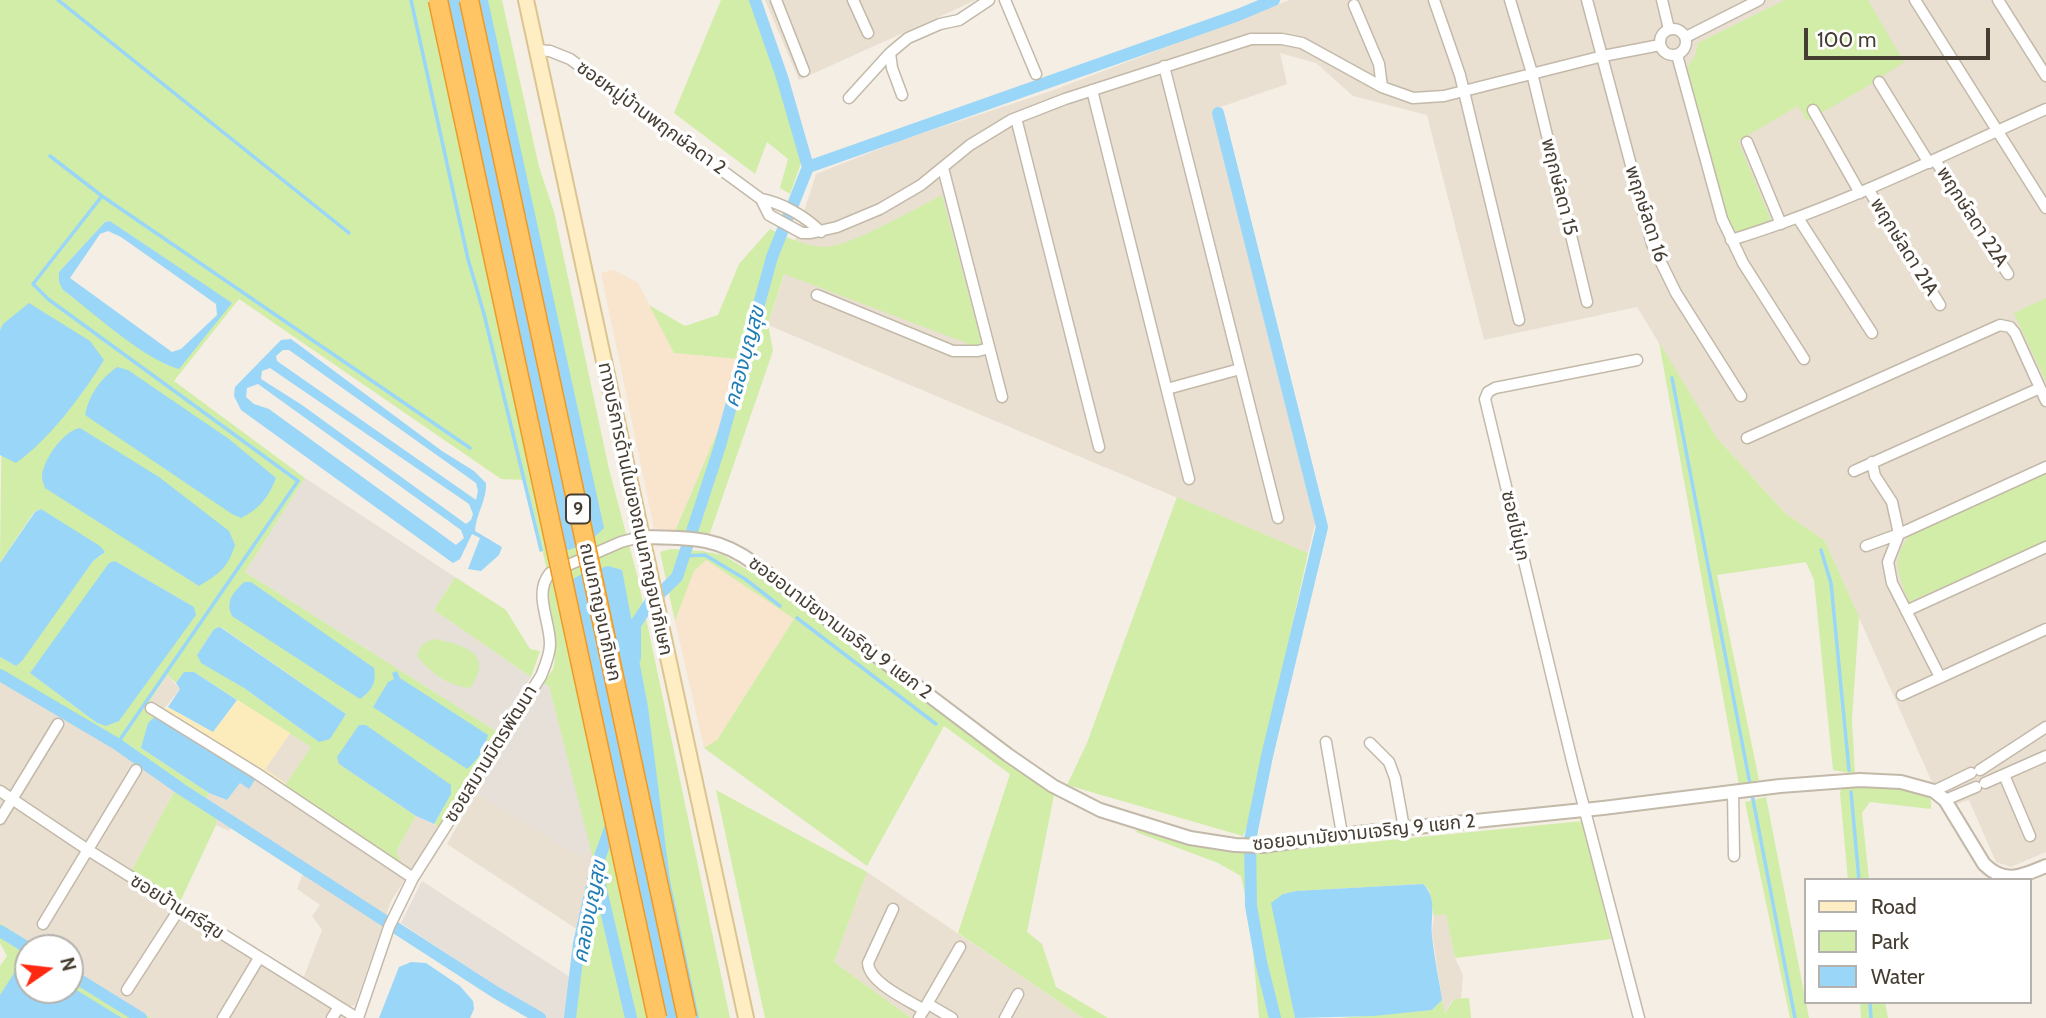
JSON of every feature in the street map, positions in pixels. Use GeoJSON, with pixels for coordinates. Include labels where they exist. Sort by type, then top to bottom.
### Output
{"type":"FeatureCollection","features":[{"type":"Feature","properties":{"kind":"highway","name":"ถนนกาญจนาภิเษก"},"geometry":{"type":"LineString","coordinates":[[438,0],[657,1018]]}},
{"type":"Feature","properties":{"kind":"highway","name":"ถนนกาญจนาภิเษก"},"geometry":{"type":"LineString","coordinates":[[469,0],[687,1018]]}},
{"type":"Feature","properties":{"kind":"main road","name":"ทางบริการด้านในของถนนกาญจนาภิเษก"},"geometry":{"type":"LineString","coordinates":[[526,0],[746,1018]]}},
{"type":"Feature","properties":{"kind":"street"},"geometry":{"type":"LineString","coordinates":[[776,0],[804,71]]}},
{"type":"Feature","properties":{"kind":"street"},"geometry":{"type":"LineString","coordinates":[[853,0],[868,33]]}},
{"type":"Feature","properties":{"kind":"street"},"geometry":{"type":"LineString","coordinates":[[849,98],[889,54],[908,38],[940,24],[958,20],[989,0]]}},
{"type":"Feature","properties":{"kind":"street"},"geometry":{"type":"LineString","coordinates":[[1005,0],[1036,74]]}},
{"type":"Feature","properties":{"kind":"street"},"geometry":{"type":"LineString","coordinates":[[1434,0],[1464,90],[1519,320]]}},
{"type":"Feature","properties":{"kind":"street","name":"พฤกษ์ลดา 15"},"geometry":{"type":"LineString","coordinates":[[1510,0],[1532,73],[1587,302]]}},
{"type":"Feature","properties":{"kind":"street","name":"พฤกษ์ลดา 16"},"geometry":{"type":"LineString","coordinates":[[1587,0],[1652,244],[1676,293],[1741,396]]}},
{"type":"Feature","properties":{"kind":"street"},"geometry":{"type":"LineString","coordinates":[[1662,0],[1669,29]]}},
{"type":"Feature","properties":{"kind":"street"},"geometry":{"type":"LineString","coordinates":[[1914,0],[2046,208]]}},
{"type":"Feature","properties":{"kind":"street"},"geometry":{"type":"LineString","coordinates":[[1998,0],[2046,76]]}},
{"type":"Feature","properties":{"kind":"street"},"geometry":{"type":"LineString","coordinates":[[1686,37],[1755,1]]}},
{"type":"Feature","properties":{"kind":"street"},"geometry":{"type":"LineString","coordinates":[[1354,5],[1379,64],[1382,87]]}},
{"type":"Feature","properties":{"kind":"street"},"geometry":{"type":"LineString","coordinates":[[1669,29],[1677,29],[1686,37],[1686,46],[1677,55],[1668,55],[1660,45],[1662,35],[1669,29]]}},
{"type":"Feature","properties":{"kind":"street"},"geometry":{"type":"LineString","coordinates":[[821,232],[880,209],[921,186],[970,145],[1016,118],[1092,90],[1251,39],[1282,38],[1317,50],[1382,87],[1413,98],[1429,98],[1660,45]]}},
{"type":"Feature","properties":{"kind":"street","name":"ซอยหมู่บ้านพฤกษ์ลดา 2"},"geometry":{"type":"LineString","coordinates":[[537,50],[550,51],[570,60],[761,199],[774,202],[808,221],[821,232]]}},
{"type":"Feature","properties":{"kind":"street"},"geometry":{"type":"LineString","coordinates":[[889,54],[902,95]]}},
{"type":"Feature","properties":{"kind":"street"},"geometry":{"type":"LineString","coordinates":[[1677,55],[1711,188],[1731,240],[1804,359]]}},
{"type":"Feature","properties":{"kind":"street"},"geometry":{"type":"LineString","coordinates":[[1164,66],[1278,519]]}},
{"type":"Feature","properties":{"kind":"street","name":"พฤกษ์ลดา 22A"},"geometry":{"type":"LineString","coordinates":[[1879,82],[2008,274]]}},
{"type":"Feature","properties":{"kind":"street"},"geometry":{"type":"LineString","coordinates":[[1092,90],[1189,479]]}},
{"type":"Feature","properties":{"kind":"street"},"geometry":{"type":"LineString","coordinates":[[1731,240],[1798,218],[1864,191],[2046,109]]}},
{"type":"Feature","properties":{"kind":"street","name":"พฤกษ์ลดา 21A"},"geometry":{"type":"LineString","coordinates":[[1813,110],[1940,305]]}},
{"type":"Feature","properties":{"kind":"street"},"geometry":{"type":"LineString","coordinates":[[1016,118],[1099,447]]}},
{"type":"Feature","properties":{"kind":"street"},"geometry":{"type":"LineString","coordinates":[[1747,142],[1781,224]]}},
{"type":"Feature","properties":{"kind":"street"},"geometry":{"type":"LineString","coordinates":[[943,168],[1002,397]]}},
{"type":"Feature","properties":{"kind":"street","name":"ซอยหมู่บ้านพฤกษ์ลดา 2"},"geometry":{"type":"LineString","coordinates":[[761,199],[769,215],[802,233],[821,232]]}},
{"type":"Feature","properties":{"kind":"street"},"geometry":{"type":"LineString","coordinates":[[1798,218],[1872,332]]}},
{"type":"Feature","properties":{"kind":"street"},"geometry":{"type":"LineString","coordinates":[[817,295],[953,351],[989,348]]}},
{"type":"Feature","properties":{"kind":"street"},"geometry":{"type":"LineString","coordinates":[[1747,438],[2000,325],[2010,327],[2015,333],[2046,401]]}},
{"type":"Feature","properties":{"kind":"street","name":"ซอยไข่มุก"},"geometry":{"type":"LineString","coordinates":[[1586,810],[1570,754],[1485,399],[1488,391],[1495,388],[1637,360]]}},
{"type":"Feature","properties":{"kind":"street"},"geometry":{"type":"LineString","coordinates":[[1167,389],[1240,369]]}},
{"type":"Feature","properties":{"kind":"street"},"geometry":{"type":"LineString","coordinates":[[1854,471],[2040,387]]}},
{"type":"Feature","properties":{"kind":"street"},"geometry":{"type":"LineString","coordinates":[[1872,462],[1875,476],[1892,502],[1899,534],[1888,562],[1892,583],[1940,677]]}},
{"type":"Feature","properties":{"kind":"street"},"geometry":{"type":"LineString","coordinates":[[1866,546],[1899,534],[2046,467]]}},
{"type":"Feature","properties":{"kind":"street","name":"ซอยอนามัยงามเจริญ 9 แยก 2"},"geometry":{"type":"LineString","coordinates":[[640,537],[706,540],[728,546],[1053,786],[1081,802],[1126,820],[1189,838],[1262,846],[1342,834],[1860,780],[1901,782],[1934,791],[1945,800],[1984,864],[1993,872],[2006,877],[2016,877],[2046,866]]}},
{"type":"Feature","properties":{"kind":"street","name":"ซอยสมานมิตรพัฒนา"},"geometry":{"type":"LineString","coordinates":[[357,1018],[391,923],[413,878],[541,676],[548,660],[550,643],[542,592],[546,577],[585,558],[640,537]]}},
{"type":"Feature","properties":{"kind":"street"},"geometry":{"type":"LineString","coordinates":[[1906,611],[2046,547]]}},
{"type":"Feature","properties":{"kind":"street"},"geometry":{"type":"LineString","coordinates":[[1902,695],[2046,629]]}},
{"type":"Feature","properties":{"kind":"street"},"geometry":{"type":"LineString","coordinates":[[151,708],[256,773],[413,878]]}},
{"type":"Feature","properties":{"kind":"street"},"geometry":{"type":"LineString","coordinates":[[0,819],[58,724]]}},
{"type":"Feature","properties":{"kind":"street"},"geometry":{"type":"LineString","coordinates":[[1934,791],[1979,769],[2046,727]]}},
{"type":"Feature","properties":{"kind":"street"},"geometry":{"type":"LineString","coordinates":[[1326,742],[1342,834]]}},
{"type":"Feature","properties":{"kind":"street"},"geometry":{"type":"LineString","coordinates":[[1370,743],[1389,762],[1395,778],[1404,828]]}},
{"type":"Feature","properties":{"kind":"street"},"geometry":{"type":"LineString","coordinates":[[1945,800],[2046,756]]}},
{"type":"Feature","properties":{"kind":"street"},"geometry":{"type":"LineString","coordinates":[[1979,769],[1985,783]]}},
{"type":"Feature","properties":{"kind":"street"},"geometry":{"type":"LineString","coordinates":[[43,924],[136,771]]}},
{"type":"Feature","properties":{"kind":"street"},"geometry":{"type":"LineString","coordinates":[[2004,775],[2030,836]]}},
{"type":"Feature","properties":{"kind":"street","name":"ซอยบ้านศรีสุข"},"geometry":{"type":"LineString","coordinates":[[0,791],[88,850],[357,1018]]}},
{"type":"Feature","properties":{"kind":"street"},"geometry":{"type":"LineString","coordinates":[[1734,856],[1740,791]]}},
{"type":"Feature","properties":{"kind":"street"},"geometry":{"type":"LineString","coordinates":[[1586,810],[1639,1018]]}},
{"type":"Feature","properties":{"kind":"street"},"geometry":{"type":"LineString","coordinates":[[127,990],[180,908]]}},
{"type":"Feature","properties":{"kind":"street"},"geometry":{"type":"LineString","coordinates":[[893,909],[868,963],[869,970],[877,981],[923,1011],[953,1018]]}},
{"type":"Feature","properties":{"kind":"street"},"geometry":{"type":"LineString","coordinates":[[923,1011],[960,947]]}},
{"type":"Feature","properties":{"kind":"street"},"geometry":{"type":"LineString","coordinates":[[223,1018],[259,958]]}},
{"type":"Feature","properties":{"kind":"street"},"geometry":{"type":"LineString","coordinates":[[1004,1018],[1018,994]]}},
{"type":"Feature","properties":{"kind":"street"},"geometry":{"type":"LineString","coordinates":[[332,1018],[339,1007]]}},
{"type":"Feature","properties":{"kind":"shaded area"},"geometry":{"type":"Polygon","coordinates":[[[765,0],[976,0],[799,80],[765,0]]]}},
{"type":"Feature","properties":{"kind":"shaded area"},"geometry":{"type":"Polygon","coordinates":[[[1290,0],[2046,0],[2046,852],[2011,867],[1996,862],[1969,800],[1956,804],[1931,780],[1825,541],[1785,513],[1717,438],[1637,307],[1484,340],[1427,115],[1353,96],[1316,63],[1280,53],[1287,84],[1212,110],[1315,524],[1308,553],[768,325],[816,174],[902,140],[1051,91],[1290,0]]]}},
{"type":"Feature","properties":{"kind":"shaded area"},"geometry":{"type":"Polygon","coordinates":[[[614,270],[638,283],[674,353],[738,359],[720,426],[675,531],[654,528],[601,273],[614,270]]]}},
{"type":"Feature","properties":{"kind":"shaded area"},"geometry":{"type":"Polygon","coordinates":[[[305,478],[455,577],[434,610],[531,677],[496,731],[245,572],[305,478]]]}},
{"type":"Feature","properties":{"kind":"shaded area"},"geometry":{"type":"Polygon","coordinates":[[[706,560],[794,619],[717,740],[704,748],[675,621],[694,571],[706,560]]]}},
{"type":"Feature","properties":{"kind":"shaded area"},"geometry":{"type":"Polygon","coordinates":[[[0,673],[176,788],[132,871],[303,979],[322,930],[312,916],[320,905],[297,889],[305,868],[233,824],[229,831],[216,825],[218,814],[203,806],[209,793],[227,800],[240,783],[256,778],[403,866],[396,852],[416,816],[439,827],[391,901],[355,1005],[349,1007],[345,1018],[151,1018],[84,976],[84,934],[17,934],[0,923],[0,673]]]}},
{"type":"Feature","properties":{"kind":"shaded area"},"geometry":{"type":"Polygon","coordinates":[[[167,675],[180,689],[163,710],[149,702],[167,675]]]}},
{"type":"Feature","properties":{"kind":"shaded area"},"geometry":{"type":"Polygon","coordinates":[[[543,683],[549,686],[591,848],[581,857],[476,793],[543,683]]]}},
{"type":"Feature","properties":{"kind":"shaded area"},"geometry":{"type":"Polygon","coordinates":[[[290,733],[312,747],[286,784],[265,769],[290,733]]]}},
{"type":"Feature","properties":{"kind":"shaded area"},"geometry":{"type":"Polygon","coordinates":[[[476,793],[581,857],[591,848],[594,862],[578,930],[447,844],[476,793]]]}},
{"type":"Feature","properties":{"kind":"shaded area"},"geometry":{"type":"Polygon","coordinates":[[[867,872],[1083,1018],[911,1018],[834,962],[867,872]]]}},
{"type":"Feature","properties":{"kind":"shaded area"},"geometry":{"type":"Polygon","coordinates":[[[422,881],[570,977],[564,1018],[543,1018],[401,923],[422,881]]]}},
{"type":"Feature","properties":{"kind":"shaded area"},"geometry":{"type":"Polygon","coordinates":[[[1446,913],[1455,958],[1463,975],[1461,999],[1453,999],[1444,1014],[1432,931],[1434,916],[1446,913]]]}},
{"type":"Feature","properties":{"kind":"green space"},"geometry":{"type":"Polygon","coordinates":[[[0,0],[502,0],[539,167],[554,212],[609,469],[637,575],[730,1018],[564,1018],[575,940],[594,862],[549,686],[543,683],[553,669],[555,659],[546,603],[550,583],[526,480],[501,479],[239,299],[174,381],[305,478],[245,572],[496,731],[439,827],[434,824],[450,794],[339,764],[416,816],[396,852],[404,867],[284,787],[311,747],[194,672],[184,672],[176,683],[167,675],[149,702],[163,710],[141,748],[209,793],[203,806],[218,814],[216,825],[180,902],[131,872],[176,788],[0,673],[0,657],[16,666],[93,561],[102,555],[41,509],[34,512],[0,563],[3,324],[0,330],[0,0]],[[110,221],[105,222],[59,272],[63,290],[167,365],[231,303],[110,221]],[[115,561],[30,673],[97,723],[106,726],[194,607],[115,561]],[[221,627],[214,629],[197,655],[201,662],[244,688],[319,742],[346,715],[221,627]],[[397,671],[373,706],[467,769],[397,671]]]}},
{"type":"Feature","properties":{"kind":"green space"},"geometry":{"type":"Polygon","coordinates":[[[721,0],[750,0],[782,92],[801,163],[790,194],[780,188],[788,159],[767,142],[755,174],[674,113],[721,0]]]}},
{"type":"Feature","properties":{"kind":"green space"},"geometry":{"type":"Polygon","coordinates":[[[1785,0],[1868,0],[1904,62],[1807,121],[1798,106],[1738,141],[1772,223],[1739,233],[1730,227],[1687,67],[1695,56],[1698,43],[1785,0]]]}},
{"type":"Feature","properties":{"kind":"green space"},"geometry":{"type":"Polygon","coordinates":[[[942,195],[981,342],[977,347],[784,274],[768,324],[773,351],[710,533],[675,531],[720,426],[738,359],[674,353],[649,305],[685,326],[718,315],[739,264],[770,229],[808,244],[833,246],[882,227],[942,195]]]}},
{"type":"Feature","properties":{"kind":"green space"},"geometry":{"type":"Polygon","coordinates":[[[2046,298],[2046,382],[2014,313],[2046,298]]]}},
{"type":"Feature","properties":{"kind":"green space"},"geometry":{"type":"Polygon","coordinates":[[[1659,342],[1717,438],[1785,513],[1825,541],[1859,617],[1852,719],[1855,774],[1833,770],[1814,580],[1806,562],[1717,575],[1759,780],[1739,785],[1659,342]]]}},
{"type":"Feature","properties":{"kind":"green space"},"geometry":{"type":"Polygon","coordinates":[[[2046,472],[2046,541],[1909,602],[1898,560],[1911,533],[2046,472]]]}},
{"type":"Feature","properties":{"kind":"green space"},"geometry":{"type":"Polygon","coordinates":[[[1177,497],[1308,553],[1249,822],[1243,836],[1067,785],[1087,743],[1177,497]]]}},
{"type":"Feature","properties":{"kind":"green space"},"geometry":{"type":"Polygon","coordinates":[[[671,549],[723,555],[772,585],[948,719],[1054,795],[1027,932],[1042,944],[1056,987],[1108,1018],[1083,1018],[958,933],[1010,774],[944,726],[867,866],[704,748],[717,740],[794,619],[706,560],[694,571],[675,621],[660,552],[671,549]]]}},
{"type":"Feature","properties":{"kind":"green space"},"geometry":{"type":"Polygon","coordinates":[[[455,577],[506,610],[530,649],[540,651],[531,677],[434,610],[455,577]]]}},
{"type":"Feature","properties":{"kind":"green space"},"geometry":{"type":"Polygon","coordinates":[[[435,639],[466,648],[478,659],[477,676],[470,688],[454,685],[440,678],[417,656],[423,644],[435,639]]]}},
{"type":"Feature","properties":{"kind":"green space"},"geometry":{"type":"Polygon","coordinates":[[[1842,786],[1909,789],[1931,799],[1931,809],[1870,802],[1862,813],[1869,878],[1848,878],[1840,793],[1842,786]]]}},
{"type":"Feature","properties":{"kind":"green space"},"geometry":{"type":"Polygon","coordinates":[[[716,790],[867,872],[834,962],[911,1018],[765,1018],[716,790]]]}},
{"type":"Feature","properties":{"kind":"green space"},"geometry":{"type":"Polygon","coordinates":[[[1766,797],[1804,992],[1804,1004],[1806,1004],[1809,1018],[1790,1018],[1745,802],[1766,797]]]}},
{"type":"Feature","properties":{"kind":"green space"},"geometry":{"type":"Polygon","coordinates":[[[1582,821],[1586,828],[1611,939],[1455,958],[1446,914],[1434,916],[1429,890],[1423,884],[1283,894],[1295,1018],[1259,1018],[1250,918],[1241,876],[1218,863],[1136,832],[1138,827],[1232,851],[1261,853],[1582,821]]]}},
{"type":"Feature","properties":{"kind":"green space"},"geometry":{"type":"Polygon","coordinates":[[[0,923],[17,934],[14,934],[14,1004],[84,1004],[84,976],[151,1018],[0,1018],[0,966],[7,956],[0,943],[0,923]]]}},
{"type":"Feature","properties":{"kind":"green space"},"geometry":{"type":"Polygon","coordinates":[[[1469,998],[1471,1018],[1340,1018],[1432,1010],[1442,1000],[1445,1013],[1454,999],[1469,998]]]}},
{"type":"Feature","properties":{"kind":"green space"},"geometry":{"type":"Polygon","coordinates":[[[1860,1004],[1885,1004],[1888,1018],[1861,1018],[1860,1004]]]}},
{"type":"Feature","properties":{"kind":"sand"},"geometry":{"type":"Polygon","coordinates":[[[237,700],[290,733],[265,769],[286,784],[284,787],[157,715],[168,707],[213,732],[237,700]]]}},
{"type":"Feature","properties":{"kind":"water"},"geometry":{"type":"Polygon","coordinates":[[[432,0],[488,0],[604,528],[581,545],[554,554],[432,0]]]}},
{"type":"Feature","properties":{"kind":"water"},"geometry":{"type":"Polygon","coordinates":[[[110,221],[232,303],[179,369],[135,346],[63,290],[59,282],[59,272],[105,222],[110,221]],[[108,231],[100,234],[70,278],[172,352],[181,349],[217,315],[216,304],[121,237],[108,231]]]}},
{"type":"Feature","properties":{"kind":"water"},"geometry":{"type":"Polygon","coordinates":[[[29,303],[90,341],[104,360],[64,416],[16,463],[0,455],[0,330],[3,324],[29,303]]]}},
{"type":"Feature","properties":{"kind":"water"},"geometry":{"type":"Polygon","coordinates":[[[291,339],[442,451],[474,471],[486,483],[475,531],[502,547],[499,555],[481,571],[468,569],[480,538],[472,534],[460,559],[453,563],[241,410],[234,396],[235,387],[281,340],[291,339]],[[283,350],[276,356],[277,361],[476,500],[476,483],[289,350],[283,350]],[[270,368],[262,371],[261,379],[302,405],[466,524],[471,520],[473,514],[469,504],[270,368]],[[258,384],[247,388],[246,397],[254,404],[269,409],[456,545],[464,538],[461,530],[258,384]]]}},
{"type":"Feature","properties":{"kind":"water"},"geometry":{"type":"Polygon","coordinates":[[[117,367],[128,370],[229,439],[276,478],[263,502],[241,518],[232,514],[85,415],[96,388],[117,367]]]}},
{"type":"Feature","properties":{"kind":"water"},"geometry":{"type":"Polygon","coordinates":[[[80,428],[159,477],[229,531],[235,545],[222,570],[199,586],[45,488],[43,470],[50,455],[67,434],[80,428]]]}},
{"type":"Feature","properties":{"kind":"water"},"geometry":{"type":"Polygon","coordinates":[[[41,509],[100,546],[105,552],[93,561],[16,666],[0,657],[0,563],[35,512],[41,509]]]}},
{"type":"Feature","properties":{"kind":"water"},"geometry":{"type":"Polygon","coordinates":[[[115,561],[194,607],[196,615],[119,721],[106,726],[97,723],[30,673],[109,563],[115,561]]]}},
{"type":"Feature","properties":{"kind":"water"},"geometry":{"type":"Polygon","coordinates":[[[608,566],[622,570],[648,707],[670,880],[699,1018],[648,1018],[557,587],[584,573],[608,566]]]}},
{"type":"Feature","properties":{"kind":"water"},"geometry":{"type":"Polygon","coordinates":[[[244,582],[251,582],[374,668],[374,682],[367,693],[360,699],[232,616],[229,606],[231,597],[244,582]]]}},
{"type":"Feature","properties":{"kind":"water"},"geometry":{"type":"Polygon","coordinates":[[[220,627],[346,714],[330,739],[319,742],[244,688],[201,663],[197,655],[214,629],[220,627]]]}},
{"type":"Feature","properties":{"kind":"water"},"geometry":{"type":"Polygon","coordinates":[[[397,671],[400,678],[488,735],[481,754],[467,769],[373,707],[388,682],[394,679],[392,673],[397,671]]]}},
{"type":"Feature","properties":{"kind":"water"},"geometry":{"type":"Polygon","coordinates":[[[184,672],[194,672],[237,700],[213,732],[168,707],[180,689],[176,683],[184,672]]]}},
{"type":"Feature","properties":{"kind":"water"},"geometry":{"type":"Polygon","coordinates":[[[157,715],[256,778],[249,789],[240,783],[227,800],[209,793],[141,748],[148,723],[157,715]]]}},
{"type":"Feature","properties":{"kind":"water"},"geometry":{"type":"Polygon","coordinates":[[[359,725],[366,725],[451,785],[451,794],[434,824],[416,816],[339,764],[337,757],[359,725]]]}},
{"type":"Feature","properties":{"kind":"water"},"geometry":{"type":"Polygon","coordinates":[[[1423,884],[1432,902],[1432,935],[1442,1000],[1432,1010],[1374,1016],[1295,1018],[1271,903],[1283,894],[1296,891],[1423,884]]]}},
{"type":"Feature","properties":{"kind":"water"},"geometry":{"type":"Polygon","coordinates":[[[411,962],[426,963],[460,986],[473,1001],[474,1009],[470,1018],[379,1018],[399,967],[411,962]]]}},
{"type":"Feature","properties":{"kind":"water"},"geometry":{"type":"Polygon","coordinates":[[[14,973],[14,1004],[84,1004],[84,995],[122,1018],[0,1018],[0,995],[14,973]]]}},
{"type":"Feature","properties":{"kind":"waterway"},"geometry":{"type":"LineString","coordinates":[[58,0],[349,233]]}},
{"type":"Feature","properties":{"kind":"waterway"},"geometry":{"type":"LineString","coordinates":[[411,0],[468,259],[484,314],[541,550]]}},
{"type":"Feature","properties":{"kind":"waterway"},"geometry":{"type":"LineString","coordinates":[[755,0],[782,77],[808,167]]}},
{"type":"Feature","properties":{"kind":"waterway","name":"คลองบุญสุข"},"geometry":{"type":"LineString","coordinates":[[635,658],[635,625],[649,604],[677,577],[720,446],[772,257],[808,167],[1274,0]]}},
{"type":"Feature","properties":{"kind":"waterway"},"geometry":{"type":"LineString","coordinates":[[1218,113],[1322,527],[1267,756],[1250,840],[1251,906],[1275,1018]]}},
{"type":"Feature","properties":{"kind":"waterway"},"geometry":{"type":"LineString","coordinates":[[50,156],[102,196],[470,448]]}},
{"type":"Feature","properties":{"kind":"waterway"},"geometry":{"type":"LineString","coordinates":[[102,196],[33,284],[48,299],[298,481],[117,744]]}},
{"type":"Feature","properties":{"kind":"waterway"},"geometry":{"type":"LineString","coordinates":[[1672,378],[1795,1018]]}},
{"type":"Feature","properties":{"kind":"waterway"},"geometry":{"type":"LineString","coordinates":[[1821,550],[1831,583],[1849,770]]}},
{"type":"Feature","properties":{"kind":"waterway"},"geometry":{"type":"LineString","coordinates":[[685,556],[705,555],[745,579],[780,606]]}},
{"type":"Feature","properties":{"kind":"waterway"},"geometry":{"type":"LineString","coordinates":[[797,618],[936,724]]}},
{"type":"Feature","properties":{"kind":"waterway"},"geometry":{"type":"LineString","coordinates":[[0,675],[117,744],[181,789],[495,992],[540,1018]]}},
{"type":"Feature","properties":{"kind":"waterway"},"geometry":{"type":"LineString","coordinates":[[1851,792],[1859,878]]}},
{"type":"Feature","properties":{"kind":"waterway","name":"คลองบุญสุข"},"geometry":{"type":"LineString","coordinates":[[570,1018],[579,943],[596,868],[614,817]]}},
{"type":"Feature","properties":{"kind":"waterway"},"geometry":{"type":"LineString","coordinates":[[597,872],[631,1018]]}},
{"type":"Feature","properties":{"kind":"waterway"},"geometry":{"type":"LineString","coordinates":[[0,931],[14,940]]}},
{"type":"Feature","properties":{"kind":"waterway"},"geometry":{"type":"LineString","coordinates":[[84,983],[141,1018]]}},
{"type":"Feature","properties":{"kind":"waterway"},"geometry":{"type":"LineString","coordinates":[[1870,1004],[1871,1018]]}}]}
